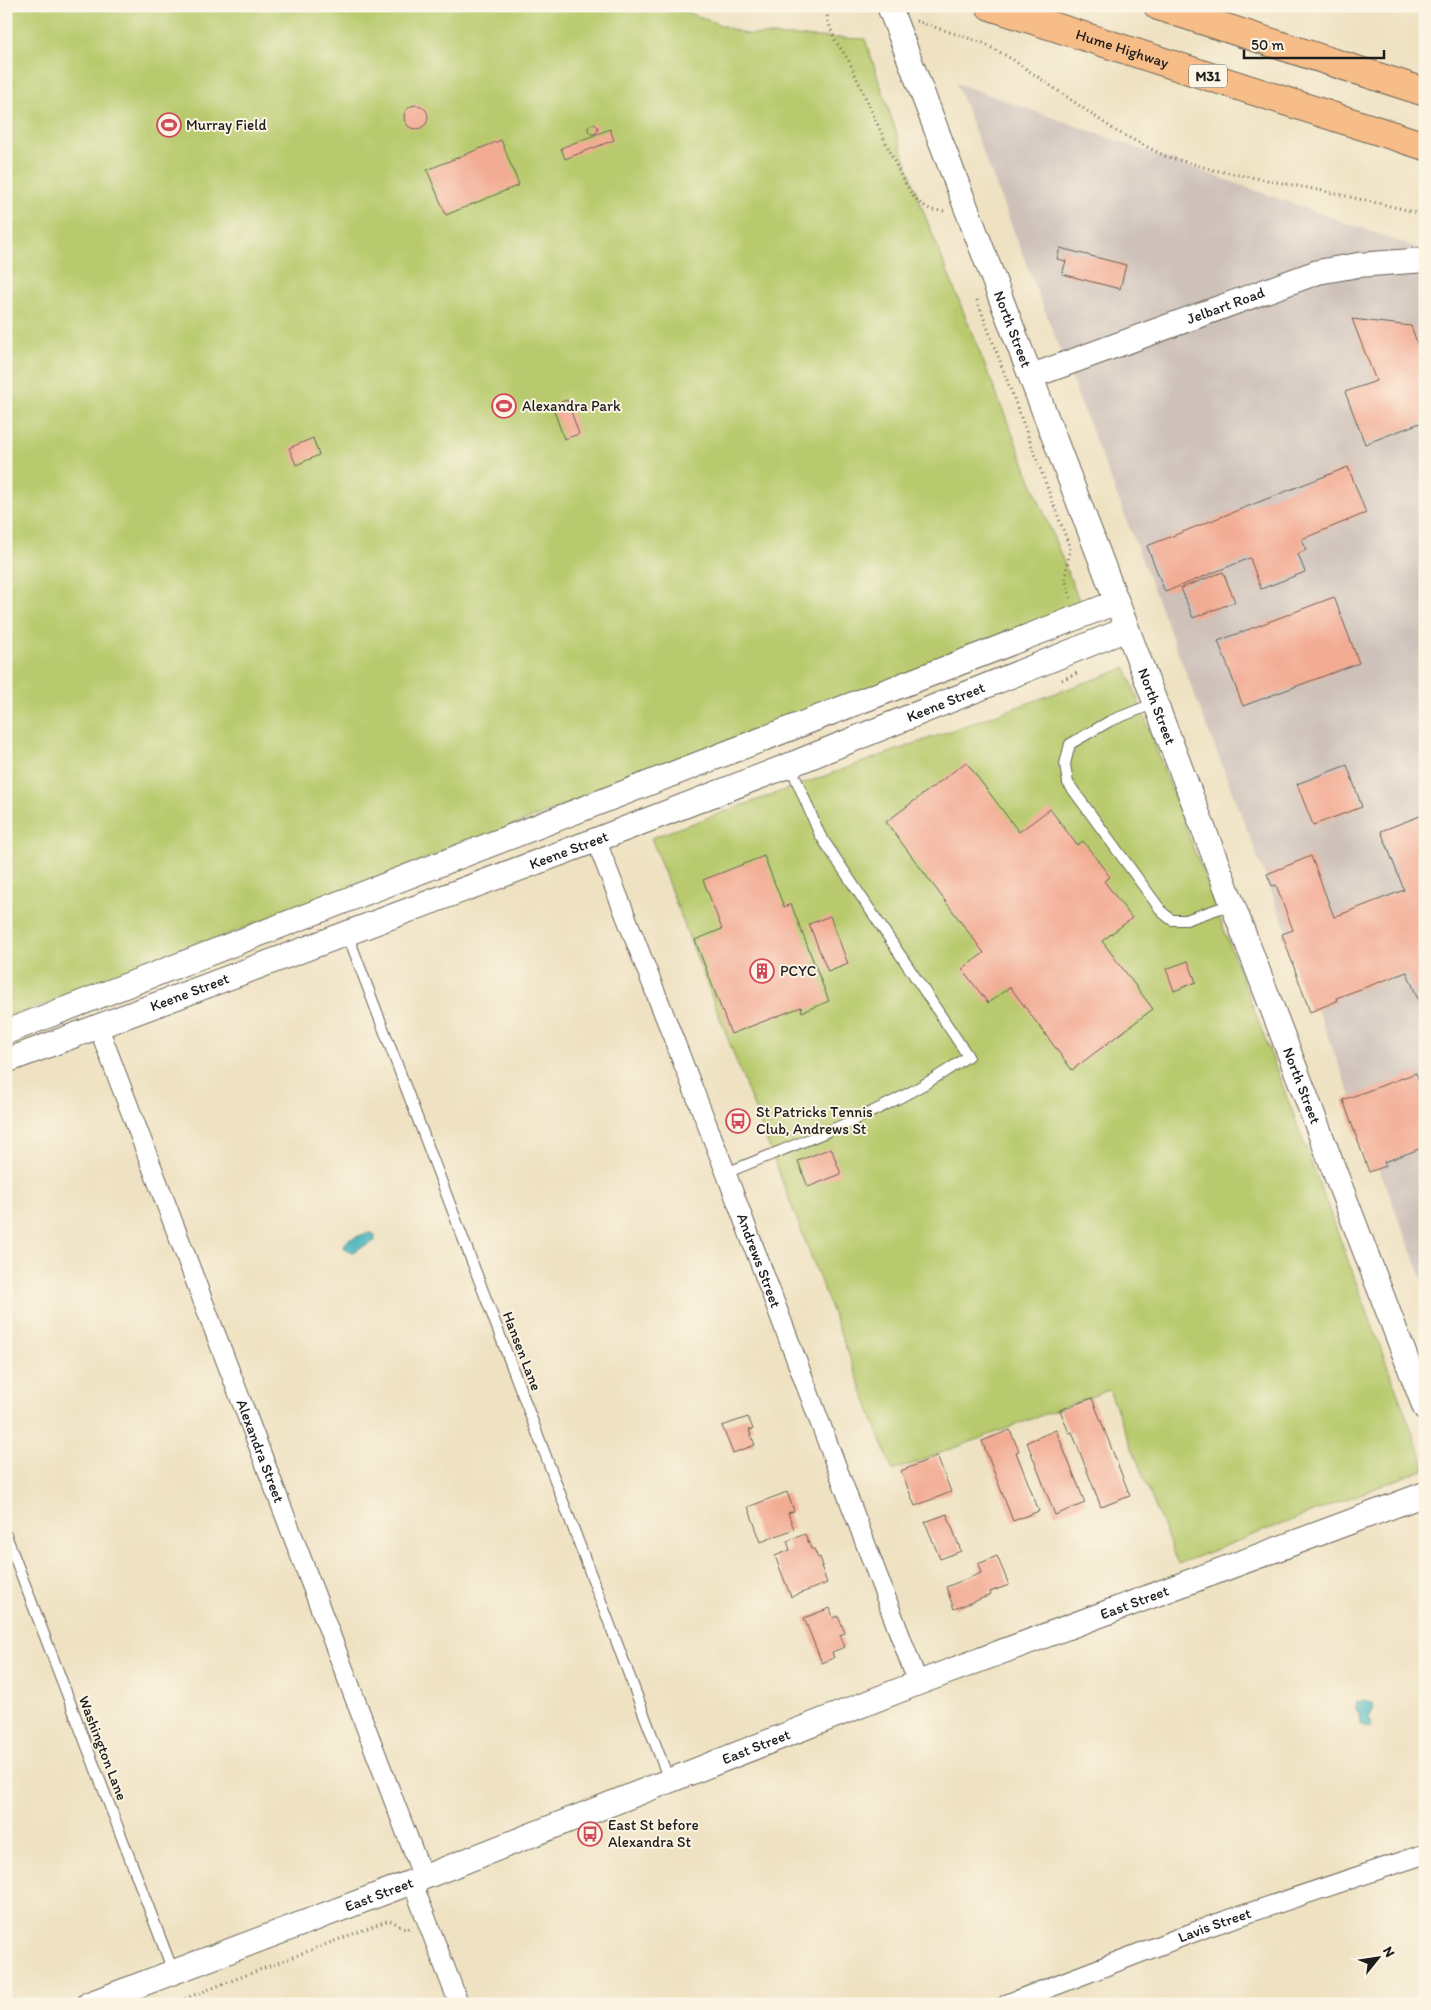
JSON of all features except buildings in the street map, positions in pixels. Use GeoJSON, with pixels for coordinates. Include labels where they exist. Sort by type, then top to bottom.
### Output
{"type":"FeatureCollection","features":[{"type":"Feature","properties":{"kind":"highway","name":"Hume Highway"},"geometry":{"type":"LineString","coordinates":[[990,6],[1425,146]]}},
{"type":"Feature","properties":{"kind":"highway"},"geometry":{"type":"LineString","coordinates":[[1158,6],[1425,92]]}},
{"type":"Feature","properties":{"kind":"street","name":"North Street"},"geometry":{"type":"LineString","coordinates":[[883,9],[906,26],[966,206],[1425,1408]]}},
{"type":"Feature","properties":{"kind":"street","name":"Jelbart Road"},"geometry":{"type":"LineString","coordinates":[[1032,376],[1318,272],[1358,265],[1425,260]]}},
{"type":"Feature","properties":{"kind":"street","name":"Keene Street"},"geometry":{"type":"LineString","coordinates":[[6,1032],[584,810],[1117,602]]}},
{"type":"Feature","properties":{"kind":"street","name":"Keene Street"},"geometry":{"type":"LineString","coordinates":[[6,1061],[596,840],[790,765],[1127,629]]}},
{"type":"Feature","properties":{"kind":"street"},"geometry":{"type":"LineString","coordinates":[[584,810],[596,840]]}},
{"type":"Feature","properties":{"kind":"street","name":"Andrews Street"},"geometry":{"type":"LineString","coordinates":[[596,840],[726,1173],[918,1683]]}},
{"type":"Feature","properties":{"kind":"street"},"geometry":{"type":"LineString","coordinates":[[89,1001],[98,1026]]}},
{"type":"Feature","properties":{"kind":"street","name":"Alexandra Street"},"geometry":{"type":"LineString","coordinates":[[98,1026],[417,1880],[428,1922],[459,2004]]}},
{"type":"Feature","properties":{"kind":"street","name":"East Street"},"geometry":{"type":"LineString","coordinates":[[89,2004],[417,1880],[918,1683],[1425,1494]]}},
{"type":"Feature","properties":{"kind":"street","name":"Lavis Street"},"geometry":{"type":"LineString","coordinates":[[1007,2004],[1210,1926],[1425,1854]]}},
{"type":"Feature","properties":{"kind":"lane"},"geometry":{"type":"LineString","coordinates":[[1155,703],[1110,722],[1070,744],[1065,764],[1068,783],[1163,913],[1172,920],[1186,920],[1232,904]]}},
{"type":"Feature","properties":{"kind":"lane"},"geometry":{"type":"LineString","coordinates":[[726,1173],[864,1116],[943,1074],[968,1056],[820,835],[790,765]]}},
{"type":"Feature","properties":{"kind":"lane","name":"Hansen Lane"},"geometry":{"type":"LineString","coordinates":[[347,932],[669,1780]]}},
{"type":"Feature","properties":{"kind":"lane","name":"Washington Lane"},"geometry":{"type":"LineString","coordinates":[[6,1536],[173,1971]]}},
{"type":"Feature","properties":{"kind":"path"},"geometry":{"type":"LineString","coordinates":[[826,6],[828,21],[835,40],[849,61],[901,176],[912,195],[931,210],[947,211],[966,206]]}},
{"type":"Feature","properties":{"kind":"path"},"geometry":{"type":"LineString","coordinates":[[844,6],[883,9]]}},
{"type":"Feature","properties":{"kind":"path"},"geometry":{"type":"LineString","coordinates":[[906,26],[983,43],[1012,60],[1116,131],[1165,156],[1214,170],[1324,191],[1403,209],[1425,216]]}},
{"type":"Feature","properties":{"kind":"path"},"geometry":{"type":"LineString","coordinates":[[171,2004],[389,1920],[407,1929],[428,1922]]}},
{"type":"Feature","properties":{"kind":"shaded area"},"geometry":{"type":"Polygon","coordinates":[[[956,83],[1425,251],[1425,1286],[956,83]]]}},
{"type":"Feature","properties":{"kind":"green space","name":"Alexandra Park"},"geometry":{"type":"Polygon","coordinates":[[[6,6],[670,6],[745,34],[865,39],[920,203],[1082,608],[6,1019],[6,6]]]}},
{"type":"Feature","properties":{"kind":"green space"},"geometry":{"type":"Polygon","coordinates":[[[1126,668],[1425,1466],[1425,1469],[1178,1564],[1109,1390],[893,1471],[651,838],[1126,668]]]}},
{"type":"Feature","properties":{"kind":"water"},"geometry":{"type":"Polygon","coordinates":[[[367,1233],[375,1235],[375,1241],[352,1252],[345,1249],[344,1246],[348,1240],[367,1233]]]}},
{"type":"Feature","properties":{"kind":"water"},"geometry":{"type":"Polygon","coordinates":[[[1364,1701],[1373,1703],[1374,1708],[1369,1718],[1372,1722],[1371,1727],[1366,1728],[1360,1724],[1359,1712],[1355,1707],[1357,1702],[1361,1703],[1364,1701]]]}},
{"type":"Feature","properties":{"kind":"place","name":"Murray Field"},"geometry":{"type":"Point","coordinates":[169,125]}},
{"type":"Feature","properties":{"kind":"place","name":"Alexandra Park"},"geometry":{"type":"Point","coordinates":[504,406]}},
{"type":"Feature","properties":{"kind":"place","name":"PCYC"},"geometry":{"type":"Point","coordinates":[762,971]}},
{"type":"Feature","properties":{"kind":"place","name":"St Patricks Tennis Club, Andrews St"},"geometry":{"type":"Point","coordinates":[738,1121]}},
{"type":"Feature","properties":{"kind":"place","name":"East St before Alexandra St"},"geometry":{"type":"Point","coordinates":[590,1834]}}]}
